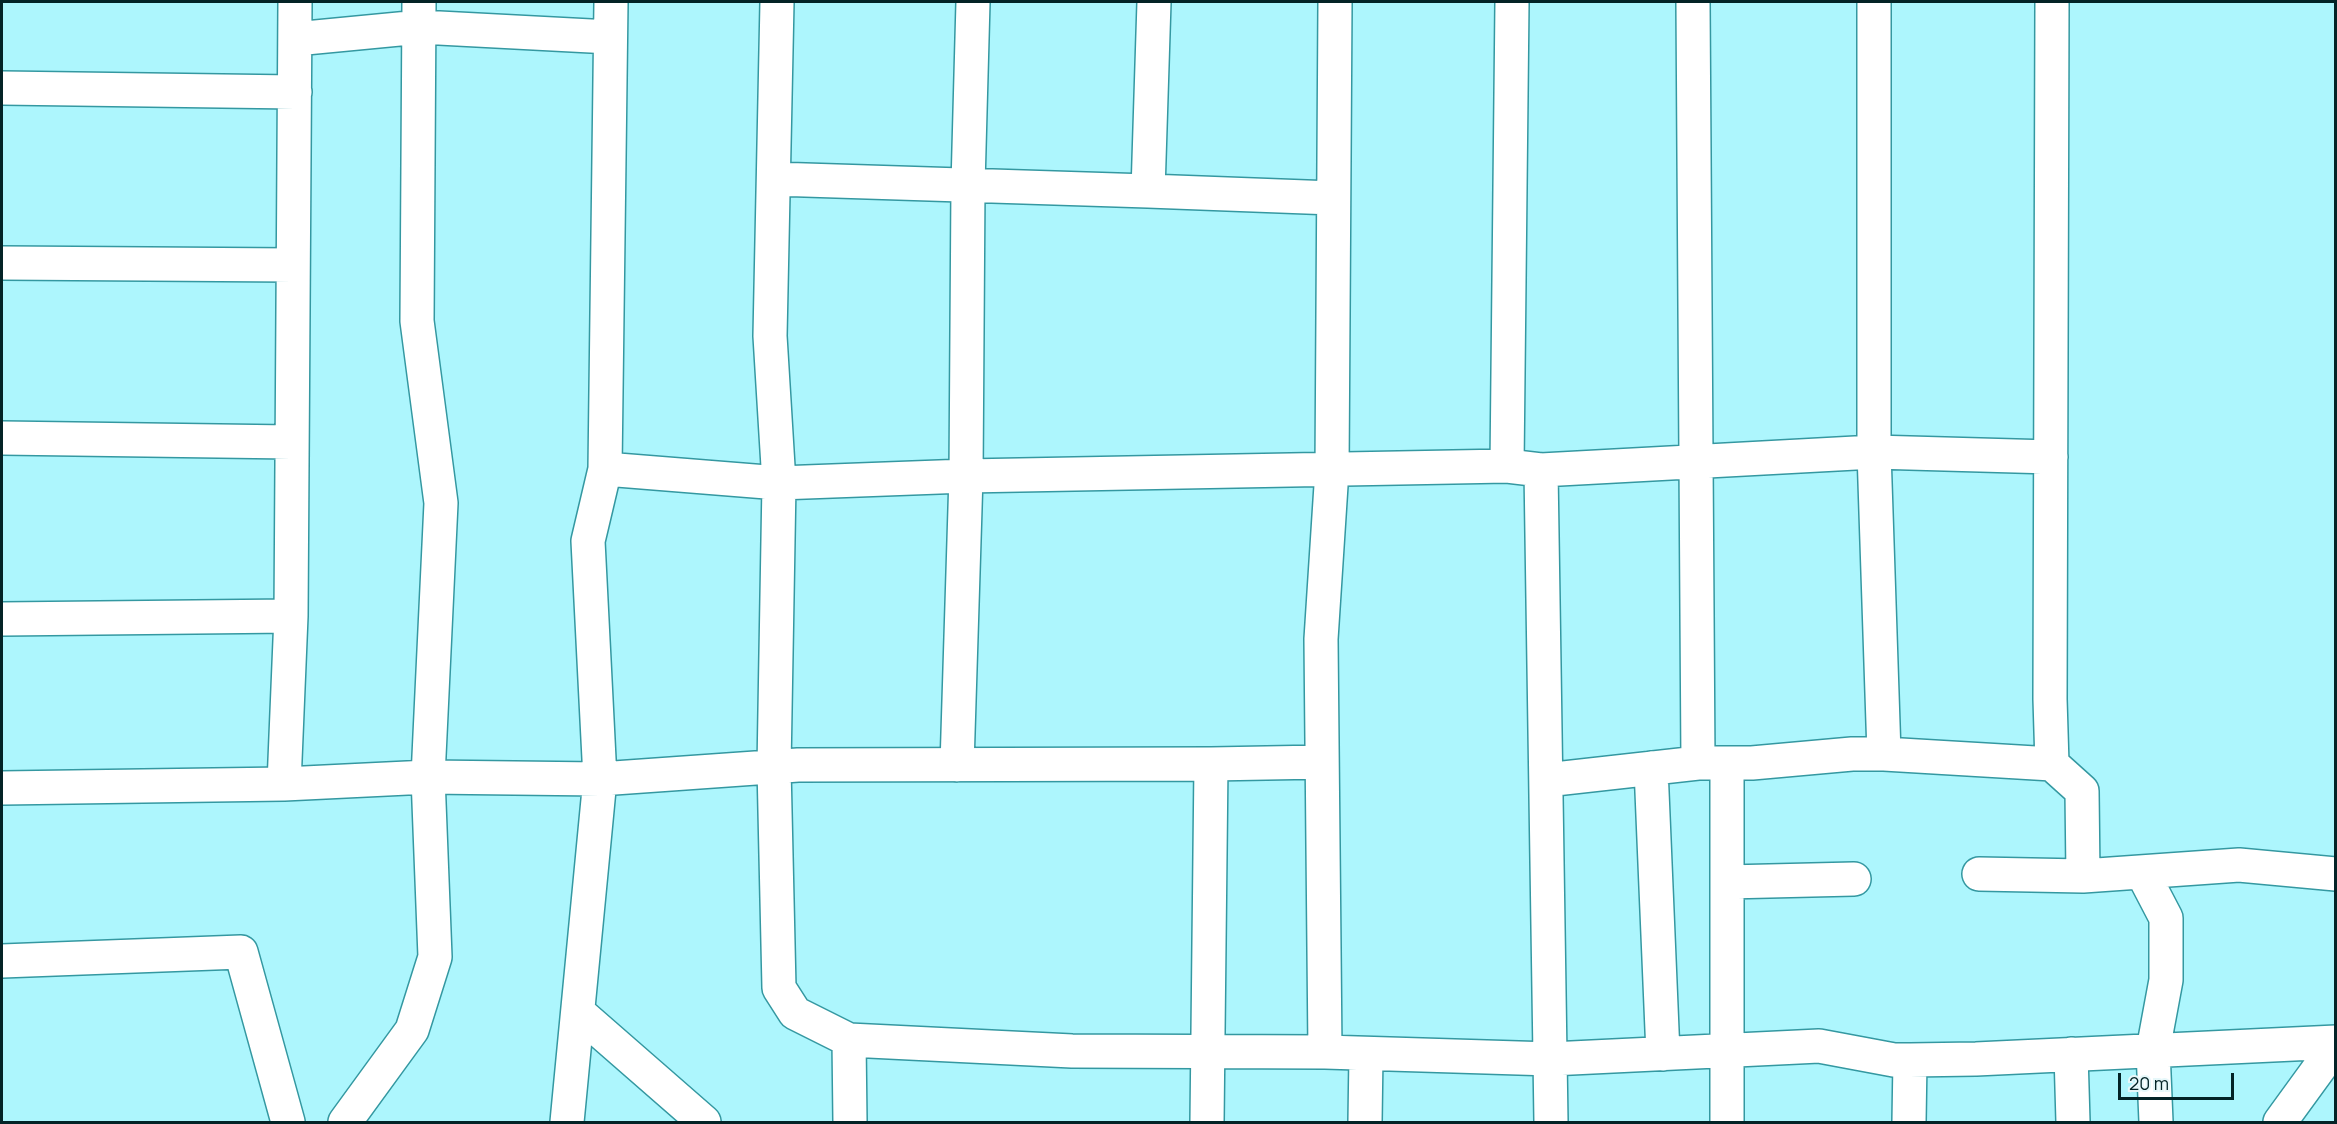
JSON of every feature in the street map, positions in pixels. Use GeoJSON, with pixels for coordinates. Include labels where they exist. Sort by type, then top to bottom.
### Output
{"type":"FeatureCollection","features":[{"type":"Feature","properties":{"kind":"street"},"geometry":{"type":"LineString","coordinates":[[284,784],[291,616],[295,2]]}},
{"type":"Feature","properties":{"kind":"street"},"geometry":{"type":"LineString","coordinates":[[567,1122],[600,779],[588,541],[605,469],[611,2]]}},
{"type":"Feature","properties":{"kind":"street"},"geometry":{"type":"LineString","coordinates":[[777,2],[770,336],[779,483],[774,767],[779,988],[795,1013],[849,1040],[1072,1051],[1325,1053],[1551,1059],[1819,1046],[1894,1060],[1910,1060],[2336,1043]]}},
{"type":"Feature","properties":{"kind":"street"},"geometry":{"type":"LineString","coordinates":[[957,765],[966,476],[968,185],[973,2]]}},
{"type":"Feature","properties":{"kind":"street"},"geometry":{"type":"LineString","coordinates":[[1148,191],[1154,2]]}},
{"type":"Feature","properties":{"kind":"street"},"geometry":{"type":"LineString","coordinates":[[1325,1053],[1321,639],[1332,470],[1335,2]]}},
{"type":"Feature","properties":{"kind":"street"},"geometry":{"type":"LineString","coordinates":[[1506,466],[1512,2]]}},
{"type":"Feature","properties":{"kind":"street"},"geometry":{"type":"LineString","coordinates":[[1694,2],[1695,462],[1713,763],[1727,882],[1727,1122]]}},
{"type":"Feature","properties":{"kind":"street"},"geometry":{"type":"LineString","coordinates":[[1874,2],[1874,452],[1884,754]]}},
{"type":"Feature","properties":{"kind":"street"},"geometry":{"type":"LineString","coordinates":[[2052,2],[2050,699],[2052,764]]}},
{"type":"Feature","properties":{"kind":"street"},"geometry":{"type":"LineString","coordinates":[[295,39],[420,14],[610,37]]}},
{"type":"Feature","properties":{"kind":"street"},"geometry":{"type":"LineString","coordinates":[[345,1122],[412,1030],[435,957],[428,777],[441,503],[417,321],[420,14]]}},
{"type":"Feature","properties":{"kind":"street"},"geometry":{"type":"LineString","coordinates":[[2,88],[295,92]]}},
{"type":"Feature","properties":{"kind":"street"},"geometry":{"type":"LineString","coordinates":[[774,179],[1333,198]]}},
{"type":"Feature","properties":{"kind":"street"},"geometry":{"type":"LineString","coordinates":[[2,263],[293,265]]}},
{"type":"Feature","properties":{"kind":"street"},"geometry":{"type":"LineString","coordinates":[[2,438],[291,442]]}},
{"type":"Feature","properties":{"kind":"street"},"geometry":{"type":"LineString","coordinates":[[605,469],[779,483],[966,476],[1506,466],[1541,470],[1874,452],[2051,457]]}},
{"type":"Feature","properties":{"kind":"street"},"geometry":{"type":"LineString","coordinates":[[1541,470],[1551,1122]]}},
{"type":"Feature","properties":{"kind":"street"},"geometry":{"type":"LineString","coordinates":[[2,619],[291,616]]}},
{"type":"Feature","properties":{"kind":"street"},"geometry":{"type":"LineString","coordinates":[[1546,780],[1651,768],[1713,763],[1752,763],[1852,754],[2052,764],[2082,791],[2083,876]]}},
{"type":"Feature","properties":{"kind":"street"},"geometry":{"type":"LineString","coordinates":[[2,788],[284,784],[428,777],[600,779],[774,767],[1322,762]]}},
{"type":"Feature","properties":{"kind":"street"},"geometry":{"type":"LineString","coordinates":[[1207,1122],[1211,764]]}},
{"type":"Feature","properties":{"kind":"street"},"geometry":{"type":"LineString","coordinates":[[1651,768],[1663,1054]]}},
{"type":"Feature","properties":{"kind":"street"},"geometry":{"type":"LineString","coordinates":[[1979,874],[2083,876],[2239,865],[2336,874]]}},
{"type":"Feature","properties":{"kind":"street"},"geometry":{"type":"LineString","coordinates":[[2142,872],[2166,918],[2166,980],[2153,1050],[2156,1122]]}},
{"type":"Feature","properties":{"kind":"street"},"geometry":{"type":"LineString","coordinates":[[1727,882],[1854,879]]}},
{"type":"Feature","properties":{"kind":"street"},"geometry":{"type":"LineString","coordinates":[[2,961],[241,952],[288,1122]]}},
{"type":"Feature","properties":{"kind":"street"},"geometry":{"type":"LineString","coordinates":[[578,1012],[704,1122]]}},
{"type":"Feature","properties":{"kind":"street"},"geometry":{"type":"LineString","coordinates":[[849,1040],[850,1122]]}},
{"type":"Feature","properties":{"kind":"street"},"geometry":{"type":"LineString","coordinates":[[2280,1122],[2336,1043]]}},
{"type":"Feature","properties":{"kind":"street"},"geometry":{"type":"LineString","coordinates":[[1365,1122],[1366,1054]]}},
{"type":"Feature","properties":{"kind":"street"},"geometry":{"type":"LineString","coordinates":[[2071,1054],[2073,1122]]}},
{"type":"Feature","properties":{"kind":"street"},"geometry":{"type":"LineString","coordinates":[[1909,1122],[1910,1060]]}}]}
